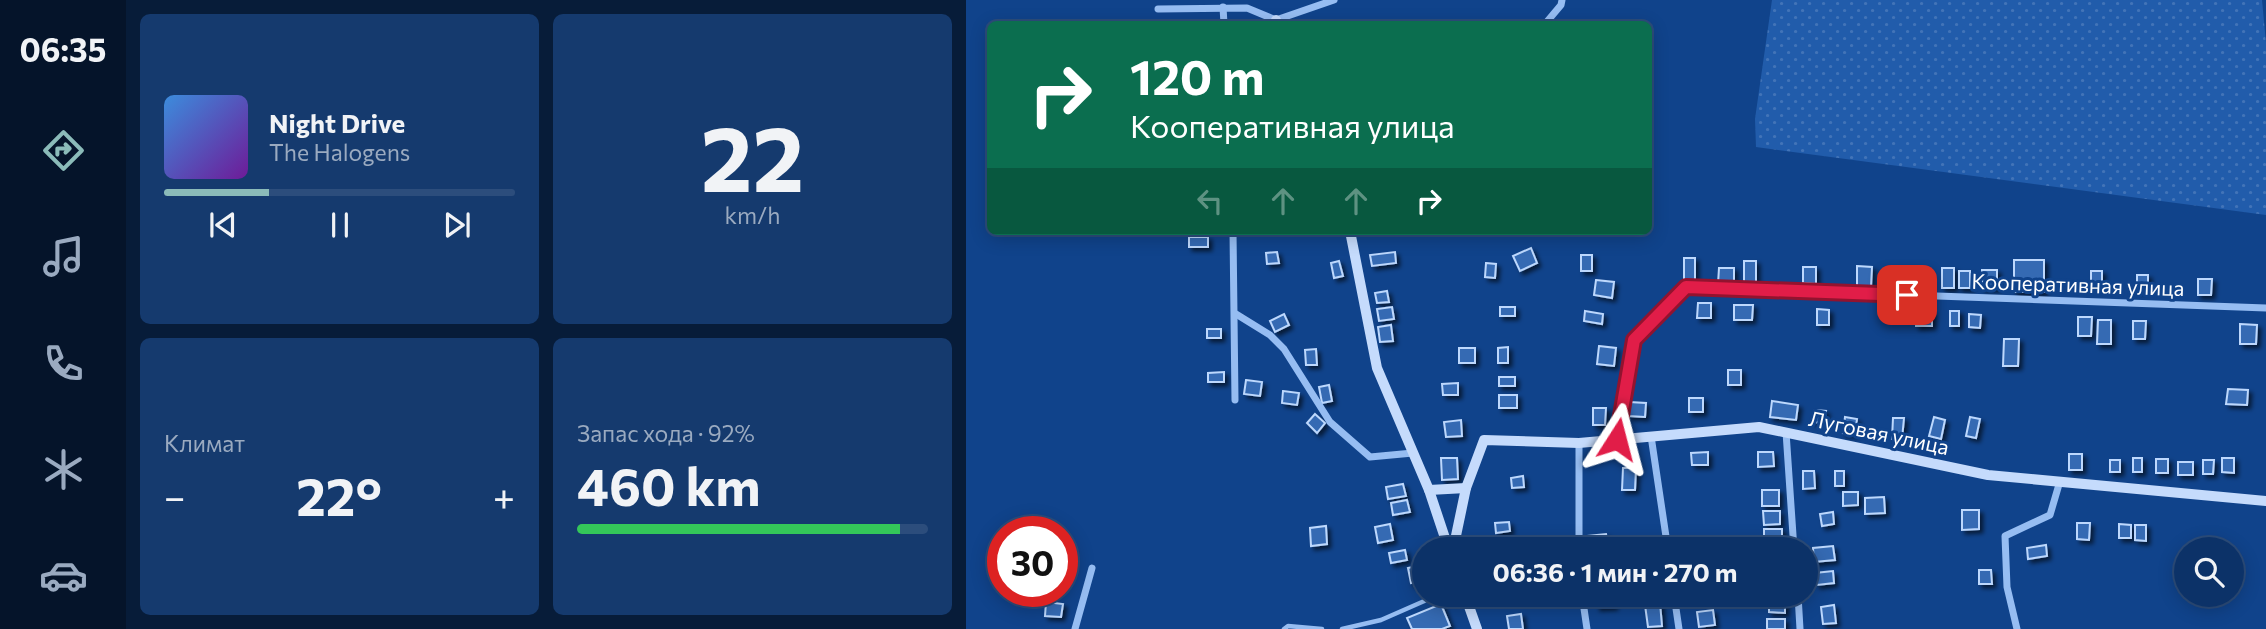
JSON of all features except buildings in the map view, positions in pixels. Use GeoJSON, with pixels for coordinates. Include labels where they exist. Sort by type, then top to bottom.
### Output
{"type":"FeatureCollection","features":[{"type":"Feature","properties":{"kind":"street"},"geometry":{"type":"LineString","coordinates":[[1279,21],[1334,0]]}},
{"type":"Feature","properties":{"kind":"street"},"geometry":{"type":"LineString","coordinates":[[1548,21],[1562,0]]}},
{"type":"Feature","properties":{"kind":"street"},"geometry":{"type":"LineString","coordinates":[[1223,7],[1224,21]]}},
{"type":"Feature","properties":{"kind":"street"},"geometry":{"type":"LineString","coordinates":[[1157,9],[1247,8],[1274,21]]}},
{"type":"Feature","properties":{"kind":"street"},"geometry":{"type":"LineString","coordinates":[[1233,235],[1235,400]]}},
{"type":"Feature","properties":{"kind":"street"},"geometry":{"type":"LineString","coordinates":[[1351,235],[1377,368],[1446,537]]}},
{"type":"Feature","properties":{"kind":"street","name":"Кооперативная улица"},"geometry":{"type":"LineString","coordinates":[[1617,439],[1634,340],[1686,287],[2266,308]]}},
{"type":"Feature","properties":{"kind":"street"},"geometry":{"type":"LineString","coordinates":[[1236,314],[1270,335],[1284,349],[1331,422],[1370,457],[1413,453]]}},
{"type":"Feature","properties":{"kind":"street","name":"Луговая улица"},"geometry":{"type":"LineString","coordinates":[[1466,488],[1484,440],[1579,443],[1759,427],[1988,475],[2266,501]]}},
{"type":"Feature","properties":{"kind":"street"},"geometry":{"type":"LineString","coordinates":[[1786,432],[1793,537]]}},
{"type":"Feature","properties":{"kind":"street"},"geometry":{"type":"LineString","coordinates":[[1651,436],[1666,537]]}},
{"type":"Feature","properties":{"kind":"street"},"geometry":{"type":"LineString","coordinates":[[1579,443],[1579,537]]}},
{"type":"Feature","properties":{"kind":"street"},"geometry":{"type":"LineString","coordinates":[[2017,629],[2007,587],[2005,536],[2050,515],[2060,481]]}},
{"type":"Feature","properties":{"kind":"street"},"geometry":{"type":"LineString","coordinates":[[1429,490],[1466,488],[1454,537]]}},
{"type":"Feature","properties":{"kind":"street"},"geometry":{"type":"LineString","coordinates":[[1075,629],[1092,568]]}},
{"type":"Feature","properties":{"kind":"street"},"geometry":{"type":"LineString","coordinates":[[1469,607],[1477,629]]}},
{"type":"Feature","properties":{"kind":"street"},"geometry":{"type":"LineString","coordinates":[[1584,607],[1587,629]]}},
{"type":"Feature","properties":{"kind":"street"},"geometry":{"type":"LineString","coordinates":[[1676,607],[1679,629]]}},
{"type":"Feature","properties":{"kind":"street"},"geometry":{"type":"LineString","coordinates":[[1799,607],[1800,629]]}},
{"type":"Feature","properties":{"kind":"lane"},"geometry":{"type":"LineString","coordinates":[[1342,629],[1381,620],[1412,606]]}},
{"type":"Feature","properties":{"kind":"lane"},"geometry":{"type":"LineString","coordinates":[[1284,629],[1288,626],[1322,629]]}},
{"type":"Feature","properties":{"kind":"shaded area"},"geometry":{"type":"Polygon","coordinates":[[[1772,0],[2262,0],[2266,43],[2266,215],[1756,147],[1755,119],[1772,0]]]}},
{"type":"Feature","properties":{"kind":"route"},"geometry":{"type":"LineString","coordinates":[[1617,439],[1634,340],[1686,287],[1907,295]]}}]}
